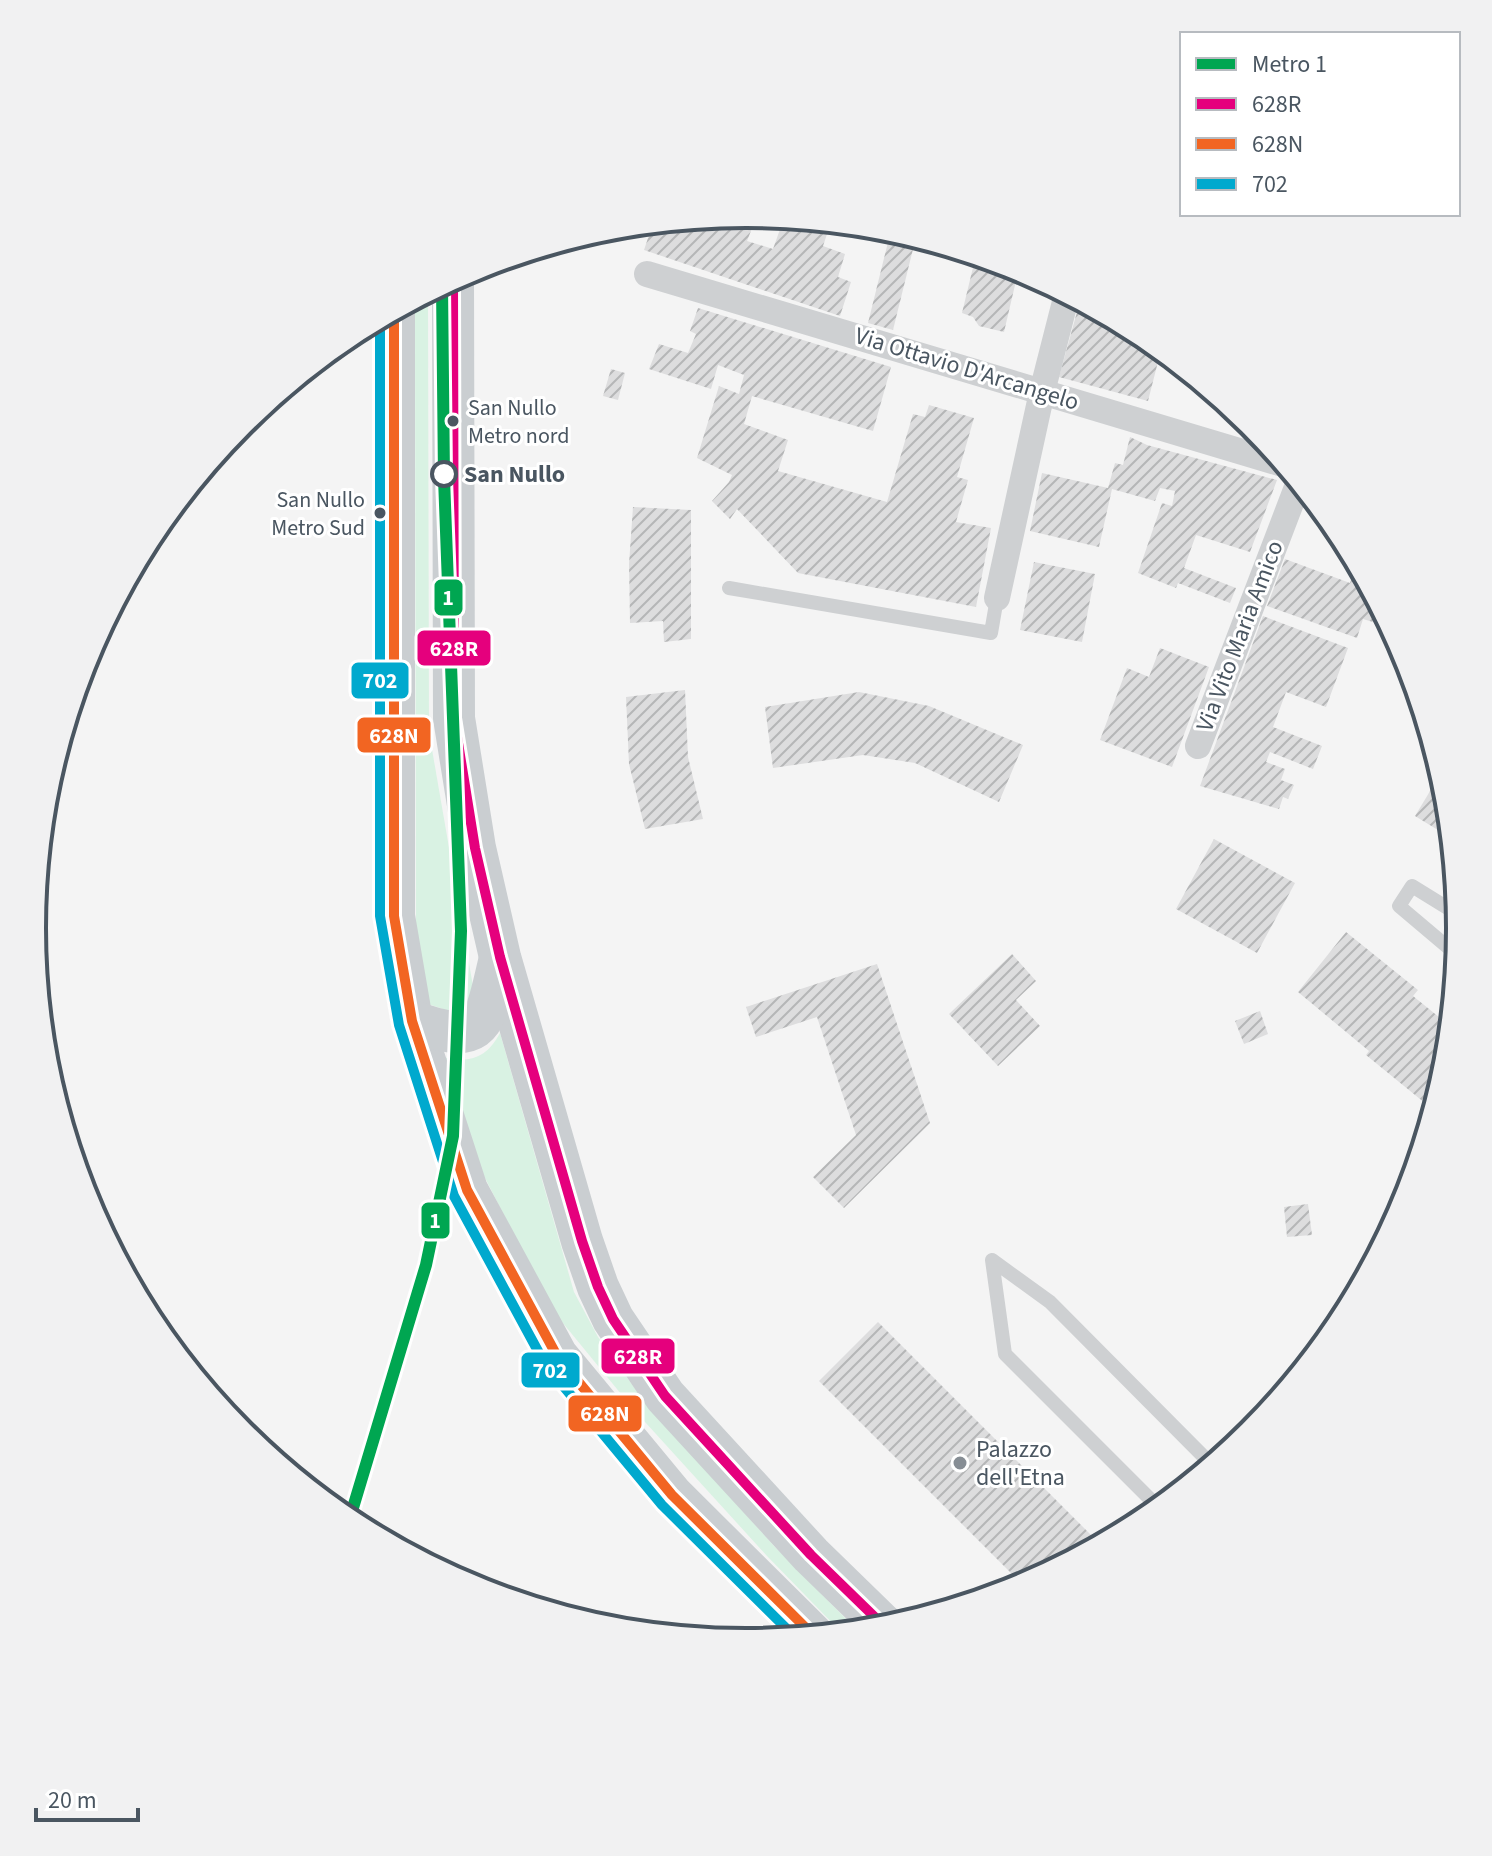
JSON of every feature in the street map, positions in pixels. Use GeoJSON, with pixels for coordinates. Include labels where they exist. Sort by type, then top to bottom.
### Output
{"type":"FeatureCollection","features":[{"type":"Feature","properties":{"kind":"main road"},"geometry":{"type":"LineString","coordinates":[[453,292],[454,718],[475,848],[500,957],[582,1241],[613,1319],[665,1396],[811,1555],[874,1616]]}},
{"type":"Feature","properties":{"kind":"main road"},"geometry":{"type":"LineString","coordinates":[[394,323],[394,916],[412,1021],[467,1190],[557,1356],[672,1495],[804,1626]]}},
{"type":"Feature","properties":{"kind":"main road"},"geometry":{"type":"LineString","coordinates":[[412,1021],[444,1033],[466,1033],[486,1017],[500,957]]}},
{"type":"Feature","properties":{"kind":"street","name":"Via Ottavio D'Arcangelo"},"geometry":{"type":"LineString","coordinates":[[647,274],[1265,459]]}},
{"type":"Feature","properties":{"kind":"street"},"geometry":{"type":"LineString","coordinates":[[997,598],[1064,305]]}},
{"type":"Feature","properties":{"kind":"street","name":"Via Vito Maria Amico"},"geometry":{"type":"LineString","coordinates":[[1198,746],[1294,494]]}},
{"type":"Feature","properties":{"kind":"lane"},"geometry":{"type":"LineString","coordinates":[[729,588],[991,633],[997,598]]}},
{"type":"Feature","properties":{"kind":"lane"},"geometry":{"type":"LineString","coordinates":[[1446,907],[1412,886],[1399,906],[1446,945]]}},
{"type":"Feature","properties":{"kind":"lane"},"geometry":{"type":"LineString","coordinates":[[1150,1499],[1005,1354],[992,1260],[1050,1302],[1204,1457]]}},
{"type":"Feature","properties":{"kind":"green space"},"geometry":{"type":"Polygon","coordinates":[[[428,304],[429,732],[474,992],[461,1015],[425,1003],[416,943],[415,312],[428,304]]]}},
{"type":"Feature","properties":{"kind":"green space"},"geometry":{"type":"Polygon","coordinates":[[[500,1033],[574,1292],[598,1337],[644,1401],[774,1546],[848,1620],[832,1623],[767,1556],[635,1411],[553,1311],[484,1176],[441,1056],[460,1060],[476,1057],[495,1042],[500,1033]]]}},
{"type":"Feature","properties":{"kind":"building"},"geometry":{"type":"Polygon","coordinates":[[[752,228],[747,241],[773,249],[780,229],[827,233],[823,246],[845,254],[838,277],[851,282],[840,316],[644,250],[649,235],[700,229],[752,228]]]}},
{"type":"Feature","properties":{"kind":"building"},"geometry":{"type":"Polygon","coordinates":[[[888,242],[913,249],[893,330],[868,323],[888,242]]]}},
{"type":"Feature","properties":{"kind":"building"},"geometry":{"type":"Polygon","coordinates":[[[973,266],[1016,282],[1004,332],[979,326],[973,317],[962,313],[973,266]]]}},
{"type":"Feature","properties":{"kind":"building"},"geometry":{"type":"Polygon","coordinates":[[[698,308],[891,367],[873,431],[752,396],[744,424],[788,440],[778,471],[887,502],[913,414],[925,417],[929,405],[974,418],[957,477],[968,480],[956,522],[991,528],[976,607],[798,573],[737,509],[730,519],[712,501],[732,475],[697,458],[719,386],[739,394],[744,375],[718,365],[711,389],[649,369],[659,344],[688,353],[696,334],[690,331],[698,308]]]}},
{"type":"Feature","properties":{"kind":"building"},"geometry":{"type":"Polygon","coordinates":[[[1077,312],[1158,363],[1148,401],[1059,377],[1077,312]]]}},
{"type":"Feature","properties":{"kind":"building"},"geometry":{"type":"Polygon","coordinates":[[[611,369],[625,373],[618,400],[603,396],[611,369]]]}},
{"type":"Feature","properties":{"kind":"building"},"geometry":{"type":"Polygon","coordinates":[[[1130,437],[1147,445],[1277,480],[1250,552],[1196,535],[1184,568],[1236,588],[1230,603],[1178,583],[1176,588],[1138,573],[1162,503],[1172,506],[1175,491],[1160,488],[1155,501],[1112,489],[1099,547],[1030,531],[1042,473],[1108,488],[1115,463],[1123,465],[1130,437]]]}},
{"type":"Feature","properties":{"kind":"building"},"geometry":{"type":"Polygon","coordinates":[[[633,507],[691,510],[691,639],[664,642],[663,621],[630,623],[629,564],[633,507]]]}},
{"type":"Feature","properties":{"kind":"building"},"geometry":{"type":"Polygon","coordinates":[[[1285,559],[1350,583],[1352,578],[1376,623],[1363,619],[1357,638],[1267,606],[1285,559]]]}},
{"type":"Feature","properties":{"kind":"building"},"geometry":{"type":"Polygon","coordinates":[[[1034,562],[1095,574],[1082,642],[1020,630],[1034,562]]]}},
{"type":"Feature","properties":{"kind":"building"},"geometry":{"type":"Polygon","coordinates":[[[1263,616],[1348,648],[1326,707],[1286,692],[1273,727],[1322,746],[1313,769],[1270,752],[1266,762],[1285,769],[1281,780],[1294,785],[1288,799],[1283,797],[1279,809],[1200,786],[1263,616]]]}},
{"type":"Feature","properties":{"kind":"building"},"geometry":{"type":"Polygon","coordinates":[[[1160,648],[1209,667],[1172,767],[1100,740],[1127,668],[1149,677],[1160,648]]]}},
{"type":"Feature","properties":{"kind":"building"},"geometry":{"type":"Polygon","coordinates":[[[685,690],[688,757],[703,819],[645,829],[629,764],[626,697],[685,690]]]}},
{"type":"Feature","properties":{"kind":"building"},"geometry":{"type":"Polygon","coordinates":[[[859,692],[929,706],[1023,745],[999,802],[915,763],[863,755],[773,768],[765,707],[859,692]]]}},
{"type":"Feature","properties":{"kind":"building"},"geometry":{"type":"Polygon","coordinates":[[[1432,788],[1439,831],[1415,816],[1432,788]]]}},
{"type":"Feature","properties":{"kind":"building"},"geometry":{"type":"Polygon","coordinates":[[[1214,839],[1295,883],[1257,953],[1176,909],[1214,839]]]}},
{"type":"Feature","properties":{"kind":"building"},"geometry":{"type":"Polygon","coordinates":[[[1346,932],[1418,990],[1413,996],[1440,1018],[1424,1102],[1366,1055],[1369,1051],[1298,992],[1346,932]]]}},
{"type":"Feature","properties":{"kind":"building"},"geometry":{"type":"Polygon","coordinates":[[[1012,954],[1036,981],[1016,1000],[1040,1026],[998,1066],[949,1014],[1012,954]]]}},
{"type":"Feature","properties":{"kind":"building"},"geometry":{"type":"Polygon","coordinates":[[[877,964],[930,1123],[844,1208],[813,1177],[856,1135],[817,1017],[756,1037],[746,1007],[877,964]]]}},
{"type":"Feature","properties":{"kind":"building"},"geometry":{"type":"Polygon","coordinates":[[[1260,1011],[1268,1034],[1244,1044],[1235,1021],[1260,1011]]]}},
{"type":"Feature","properties":{"kind":"building"},"geometry":{"type":"Polygon","coordinates":[[[1308,1204],[1312,1235],[1287,1237],[1284,1207],[1308,1204]]]}},
{"type":"Feature","properties":{"kind":"building","name":"Palazzo dell'Etna"},"geometry":{"type":"Polygon","coordinates":[[[878,1322],[1092,1536],[1013,1575],[819,1381],[878,1322]]]}},
{"type":"Feature","properties":{"kind":"metro line","name":"1"},"geometry":{"type":"LineString","coordinates":[[353,1507],[426,1265],[453,1136],[461,931],[444,478],[442,297]]}},
{"type":"Feature","properties":{"kind":"transit line","name":"628R"},"geometry":{"type":"LineString","coordinates":[[453,292],[454,718],[475,848],[500,957],[582,1241],[613,1319],[665,1396],[811,1555],[874,1616]]}},
{"type":"Feature","properties":{"kind":"transit line","name":"628N"},"geometry":{"type":"LineString","coordinates":[[394,323],[394,916],[412,1021],[467,1190],[557,1356],[672,1495],[804,1626]]}},
{"type":"Feature","properties":{"kind":"transit line","name":"702"},"geometry":{"type":"LineString","coordinates":[[380,332],[380,916],[399,1025],[454,1196],[545,1364],[662,1505],[785,1627]]}},
{"type":"Feature","properties":{"kind":"place","name":"San Nullo Metro nord"},"geometry":{"type":"Point","coordinates":[453,421]}},
{"type":"Feature","properties":{"kind":"place","name":"San Nullo"},"geometry":{"type":"Point","coordinates":[444,474]}},
{"type":"Feature","properties":{"kind":"place","name":"San Nullo Metro Sud"},"geometry":{"type":"Point","coordinates":[380,513]}},
{"type":"Feature","properties":{"kind":"place","name":"Palazzo dell'Etna"},"geometry":{"type":"Point","coordinates":[960,1463]}}]}
